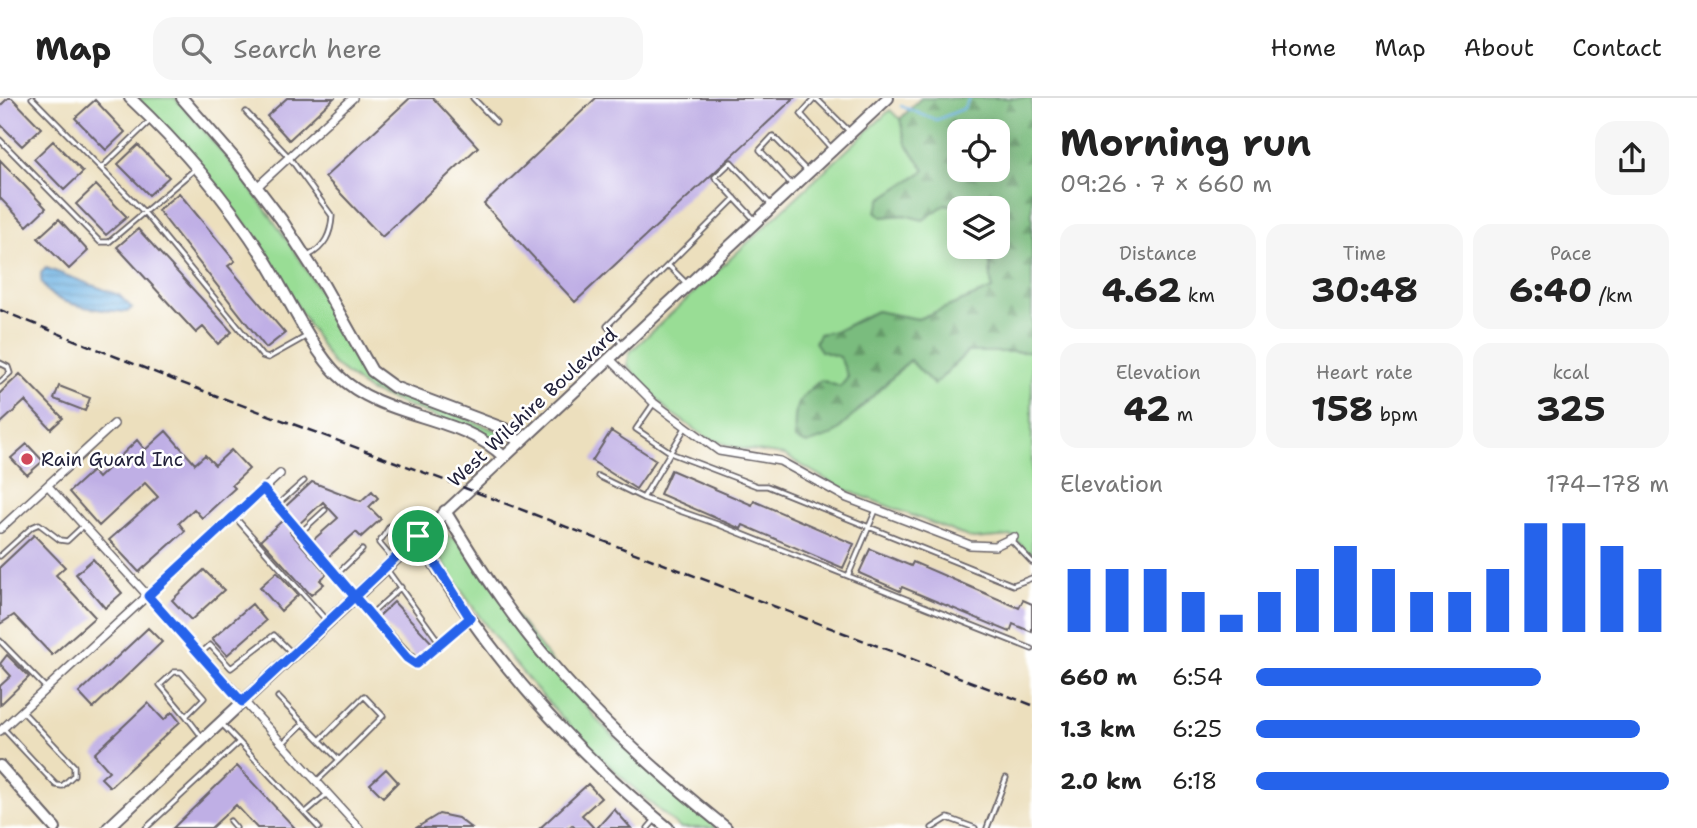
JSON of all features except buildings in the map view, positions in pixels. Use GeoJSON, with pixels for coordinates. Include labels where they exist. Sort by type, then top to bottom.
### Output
{"type":"FeatureCollection","features":[{"type":"Feature","properties":{"kind":"street"},"geometry":{"type":"LineString","coordinates":[[130,98],[196,168],[259,250],[329,367],[349,385],[375,399],[489,443],[504,457]]}},
{"type":"Feature","properties":{"kind":"street"},"geometry":{"type":"LineString","coordinates":[[182,98],[258,186],[307,257],[367,365],[377,377],[394,387],[505,429],[519,442]]}},
{"type":"Feature","properties":{"kind":"street"},"geometry":{"type":"LineString","coordinates":[[258,186],[353,98]]}},
{"type":"Feature","properties":{"kind":"street","name":"West Wilshire Boulevard"},"geometry":{"type":"LineString","coordinates":[[108,828],[888,98]]}},
{"type":"Feature","properties":{"kind":"street"},"geometry":{"type":"LineString","coordinates":[[609,358],[654,403],[719,451],[780,461],[824,486],[876,509],[970,545],[995,546],[1012,538]]}},
{"type":"Feature","properties":{"kind":"street"},"geometry":{"type":"LineString","coordinates":[[0,529],[114,424]]}},
{"type":"Feature","properties":{"kind":"street"},"geometry":{"type":"LineString","coordinates":[[1,730],[280,474]]}},
{"type":"Feature","properties":{"kind":"street"},"geometry":{"type":"LineString","coordinates":[[48,486],[359,828]]}},
{"type":"Feature","properties":{"kind":"street"},"geometry":{"type":"LineString","coordinates":[[446,512],[503,602],[557,670],[631,747],[726,828]]}},
{"type":"Feature","properties":{"kind":"street"},"geometry":{"type":"LineString","coordinates":[[418,536],[470,618],[557,726],[668,828]]}},
{"type":"Feature","properties":{"kind":"street"},"geometry":{"type":"LineString","coordinates":[[0,766],[55,828]]}},
{"type":"Feature","properties":{"kind":"lane"},"geometry":{"type":"LineString","coordinates":[[32,98],[144,212],[262,356],[268,358],[310,334]]}},
{"type":"Feature","properties":{"kind":"lane"},"geometry":{"type":"LineString","coordinates":[[473,98],[496,122]]}},
{"type":"Feature","properties":{"kind":"lane"},"geometry":{"type":"LineString","coordinates":[[832,150],[801,114],[815,98],[851,133]]}},
{"type":"Feature","properties":{"kind":"lane"},"geometry":{"type":"LineString","coordinates":[[246,112],[289,158],[332,216],[331,232],[319,250],[307,257]]}},
{"type":"Feature","properties":{"kind":"lane"},"geometry":{"type":"LineString","coordinates":[[101,168],[152,119]]}},
{"type":"Feature","properties":{"kind":"lane"},"geometry":{"type":"LineString","coordinates":[[793,187],[760,150],[773,136],[808,173]]}},
{"type":"Feature","properties":{"kind":"lane"},"geometry":{"type":"LineString","coordinates":[[0,140],[100,242],[109,242],[196,168]]}},
{"type":"Feature","properties":{"kind":"lane"},"geometry":{"type":"LineString","coordinates":[[756,222],[715,177],[731,162],[772,206]]}},
{"type":"Feature","properties":{"kind":"lane"},"geometry":{"type":"LineString","coordinates":[[623,345],[607,327],[735,198]]}},
{"type":"Feature","properties":{"kind":"lane"},"geometry":{"type":"LineString","coordinates":[[668,265],[688,285]]}},
{"type":"Feature","properties":{"kind":"lane"},"geometry":{"type":"LineString","coordinates":[[0,363],[8,367],[10,373],[0,383]]}},
{"type":"Feature","properties":{"kind":"lane"},"geometry":{"type":"LineString","coordinates":[[654,403],[636,429],[671,453],[757,486],[767,486],[1013,585],[1032,578]]}},
{"type":"Feature","properties":{"kind":"lane"},"geometry":{"type":"LineString","coordinates":[[643,498],[685,428]]}},
{"type":"Feature","properties":{"kind":"lane"},"geometry":{"type":"LineString","coordinates":[[598,476],[643,498],[1032,649]]}},
{"type":"Feature","properties":{"kind":"lane"},"geometry":{"type":"LineString","coordinates":[[276,505],[304,481]]}},
{"type":"Feature","properties":{"kind":"lane"},"geometry":{"type":"LineString","coordinates":[[263,489],[407,658],[416,664],[470,618]]}},
{"type":"Feature","properties":{"kind":"lane"},"geometry":{"type":"LineString","coordinates":[[848,576],[876,509]]}},
{"type":"Feature","properties":{"kind":"lane"},"geometry":{"type":"LineString","coordinates":[[300,532],[326,510]]}},
{"type":"Feature","properties":{"kind":"lane"},"geometry":{"type":"LineString","coordinates":[[234,516],[328,621]]}},
{"type":"Feature","properties":{"kind":"lane"},"geometry":{"type":"LineString","coordinates":[[418,536],[398,523],[390,526],[379,543],[401,587],[440,643]]}},
{"type":"Feature","properties":{"kind":"lane"},"geometry":{"type":"LineString","coordinates":[[0,556],[32,527],[40,524],[60,540],[66,541],[84,525]]}},
{"type":"Feature","properties":{"kind":"lane"},"geometry":{"type":"LineString","coordinates":[[1012,538],[1032,562]]}},
{"type":"Feature","properties":{"kind":"lane"},"geometry":{"type":"LineString","coordinates":[[337,574],[362,550]]}},
{"type":"Feature","properties":{"kind":"lane"},"geometry":{"type":"LineString","coordinates":[[370,615],[401,587]]}},
{"type":"Feature","properties":{"kind":"lane"},"geometry":{"type":"LineString","coordinates":[[220,677],[274,635],[293,654]]}},
{"type":"Feature","properties":{"kind":"lane"},"geometry":{"type":"LineString","coordinates":[[0,641],[46,689]]}},
{"type":"Feature","properties":{"kind":"lane"},"geometry":{"type":"LineString","coordinates":[[200,654],[211,645],[231,668]]}},
{"type":"Feature","properties":{"kind":"lane"},"geometry":{"type":"LineString","coordinates":[[186,716],[204,698],[181,672],[174,672],[160,685],[203,739]]}},
{"type":"Feature","properties":{"kind":"lane"},"geometry":{"type":"LineString","coordinates":[[316,782],[383,716],[364,696],[320,740]]}},
{"type":"Feature","properties":{"kind":"lane"},"geometry":{"type":"LineString","coordinates":[[278,697],[339,760]]}},
{"type":"Feature","properties":{"kind":"lane"},"geometry":{"type":"LineString","coordinates":[[1,730],[56,785],[62,786],[74,775],[74,766],[22,711]]}},
{"type":"Feature","properties":{"kind":"lane"},"geometry":{"type":"LineString","coordinates":[[221,722],[319,828]]}},
{"type":"Feature","properties":{"kind":"lane"},"geometry":{"type":"LineString","coordinates":[[281,744],[304,723]]}},
{"type":"Feature","properties":{"kind":"lane"},"geometry":{"type":"LineString","coordinates":[[146,828],[239,742]]}},
{"type":"Feature","properties":{"kind":"lane"},"geometry":{"type":"LineString","coordinates":[[987,828],[1006,778]]}},
{"type":"Feature","properties":{"kind":"lane"},"geometry":{"type":"LineString","coordinates":[[306,813],[327,794]]}},
{"type":"Feature","properties":{"kind":"lane"},"geometry":{"type":"LineString","coordinates":[[648,828],[656,818]]}},
{"type":"Feature","properties":{"kind":"lane"},"geometry":{"type":"LineString","coordinates":[[932,828],[948,818],[975,828]]}},
{"type":"Feature","properties":{"kind":"lane"},"geometry":{"type":"LineString","coordinates":[[230,821],[236,828]]}},
{"type":"Feature","properties":{"kind":"green space"},"geometry":{"type":"Polygon","coordinates":[[[137,98],[175,98],[203,129],[278,227],[323,296],[364,368],[376,382],[502,433],[505,438],[499,441],[369,391],[332,363],[251,231],[137,98]]]}},
{"type":"Feature","properties":{"kind":"green space"},"geometry":{"type":"Polygon","coordinates":[[[921,98],[1032,98],[1032,352],[967,352],[934,385],[910,360],[833,435],[807,444],[795,439],[796,411],[801,399],[821,380],[840,387],[848,377],[840,357],[821,351],[815,342],[819,334],[837,331],[876,311],[918,319],[992,289],[989,259],[1010,259],[1010,196],[947,196],[947,204],[923,220],[904,215],[882,217],[876,211],[881,199],[925,170],[906,143],[900,119],[921,98]]]}},
{"type":"Feature","properties":{"kind":"green space"},"geometry":{"type":"Polygon","coordinates":[[[890,110],[900,119],[906,143],[925,170],[881,199],[882,217],[904,215],[923,220],[947,204],[947,259],[989,259],[992,289],[918,319],[876,311],[837,331],[820,334],[821,351],[840,357],[849,377],[840,387],[833,435],[910,360],[934,385],[967,352],[1032,352],[1032,555],[1011,536],[973,539],[841,488],[784,455],[736,448],[706,437],[667,410],[627,365],[630,352],[890,110]]]}},
{"type":"Feature","properties":{"kind":"green space"},"geometry":{"type":"Polygon","coordinates":[[[443,534],[456,538],[598,721],[653,774],[713,823],[715,828],[680,828],[609,765],[545,700],[488,629],[435,550],[437,538],[443,534]]]}},
{"type":"Feature","properties":{"kind":"water"},"geometry":{"type":"Polygon","coordinates":[[[46,268],[119,295],[132,308],[127,312],[103,310],[60,300],[43,284],[41,273],[46,268]]]}},
{"type":"Feature","properties":{"kind":"waterway"},"geometry":{"type":"LineString","coordinates":[[901,106],[936,120],[963,109],[970,98]]}},
{"type":"Feature","properties":{"kind":"railway"},"geometry":{"type":"LineString","coordinates":[[0,310],[174,380],[444,480],[1032,705]]}},
{"type":"Feature","properties":{"kind":"place","name":"Rain Guard Inc"},"geometry":{"type":"Point","coordinates":[27,459]}},
{"type":"Feature","properties":{"kind":"route"},"geometry":{"type":"LineString","coordinates":[[418,536],[385,568],[356,595],[328,621],[242,702],[148,596],[263,489],[356,595],[407,658],[416,664],[470,618],[418,536]]}}]}
